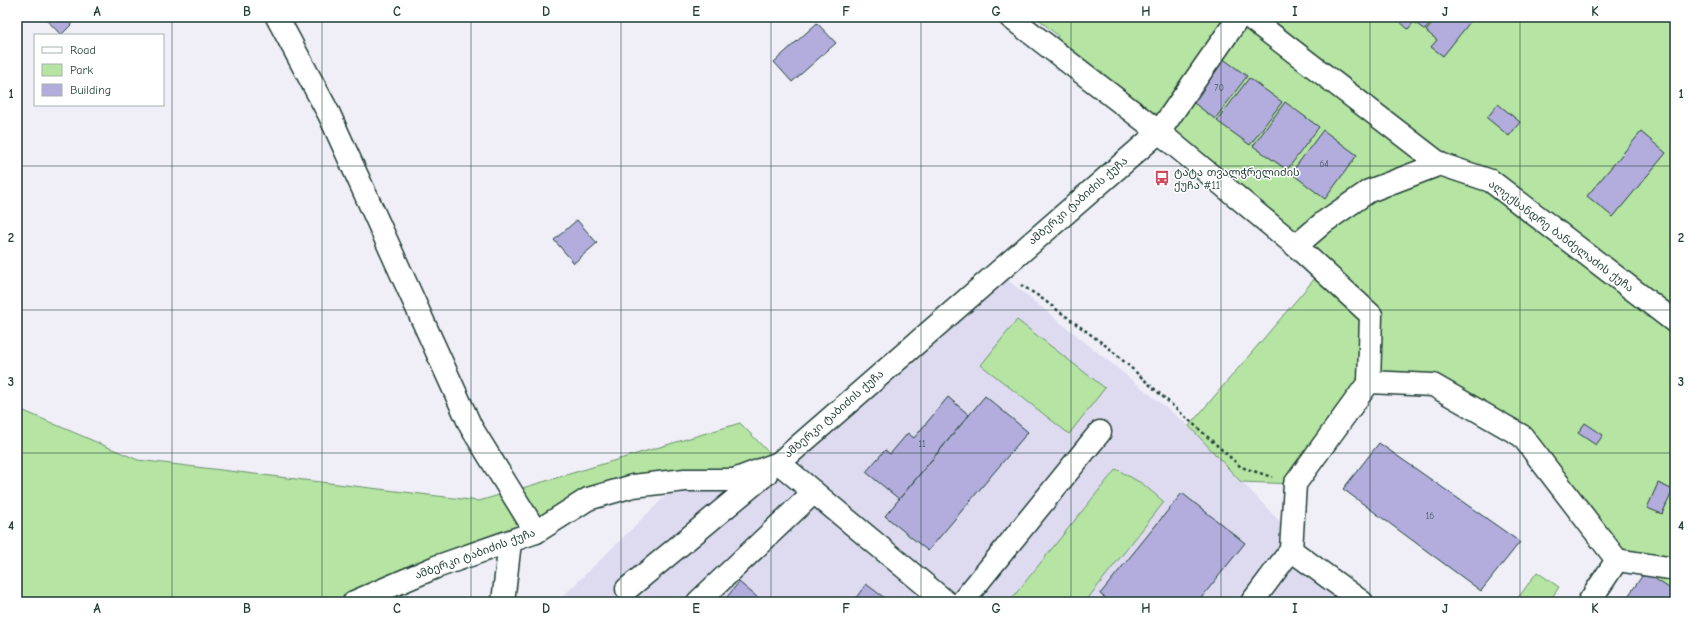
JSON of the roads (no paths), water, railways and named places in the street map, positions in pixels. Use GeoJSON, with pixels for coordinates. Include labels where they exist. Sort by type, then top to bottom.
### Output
{"type":"FeatureCollection","features":[{"type":"Feature","properties":{"kind":"street"},"geometry":{"type":"LineString","coordinates":[[277,17],[329,114],[471,427],[536,532]]}},
{"type":"Feature","properties":{"kind":"street"},"geometry":{"type":"LineString","coordinates":[[1010,17],[1159,132],[1296,246],[1371,315],[1369,382],[1295,484],[1291,550],[1252,602]]}},
{"type":"Feature","properties":{"kind":"street","name":"ამბერკი ტაბიძის ქუჩა"},"geometry":{"type":"LineString","coordinates":[[354,602],[436,567],[536,532],[588,499],[633,486],[685,480],[734,480],[779,463],[1159,132],[1239,17]]}},
{"type":"Feature","properties":{"kind":"street","name":"ალექსანდრე ბანძელაძის ქუჩა"},"geometry":{"type":"LineString","coordinates":[[1249,17],[1440,164],[1491,181],[1675,322]]}},
{"type":"Feature","properties":{"kind":"street"},"geometry":{"type":"LineString","coordinates":[[1296,246],[1324,222],[1369,191],[1440,164]]}},
{"type":"Feature","properties":{"kind":"street"},"geometry":{"type":"LineString","coordinates":[[1369,382],[1433,385],[1522,436],[1617,560],[1675,569]]}},
{"type":"Feature","properties":{"kind":"street"},"geometry":{"type":"LineString","coordinates":[[962,602],[1100,432]]}},
{"type":"Feature","properties":{"kind":"street"},"geometry":{"type":"LineString","coordinates":[[627,589],[779,463],[946,602]]}},
{"type":"Feature","properties":{"kind":"street"},"geometry":{"type":"LineString","coordinates":[[698,602],[814,492]]}},
{"type":"Feature","properties":{"kind":"street"},"geometry":{"type":"LineString","coordinates":[[503,602],[510,542]]}},
{"type":"Feature","properties":{"kind":"street"},"geometry":{"type":"LineString","coordinates":[[510,542],[514,602]]}},
{"type":"Feature","properties":{"kind":"street"},"geometry":{"type":"LineString","coordinates":[[1291,550],[1362,602]]}},
{"type":"Feature","properties":{"kind":"street"},"geometry":{"type":"LineString","coordinates":[[1589,602],[1617,560]]}},
{"type":"Feature","properties":{"kind":"place","name":"ტატა თვალჭრელიძის ქუჩა #11"},"geometry":{"type":"Point","coordinates":[1162,178]}}]}
